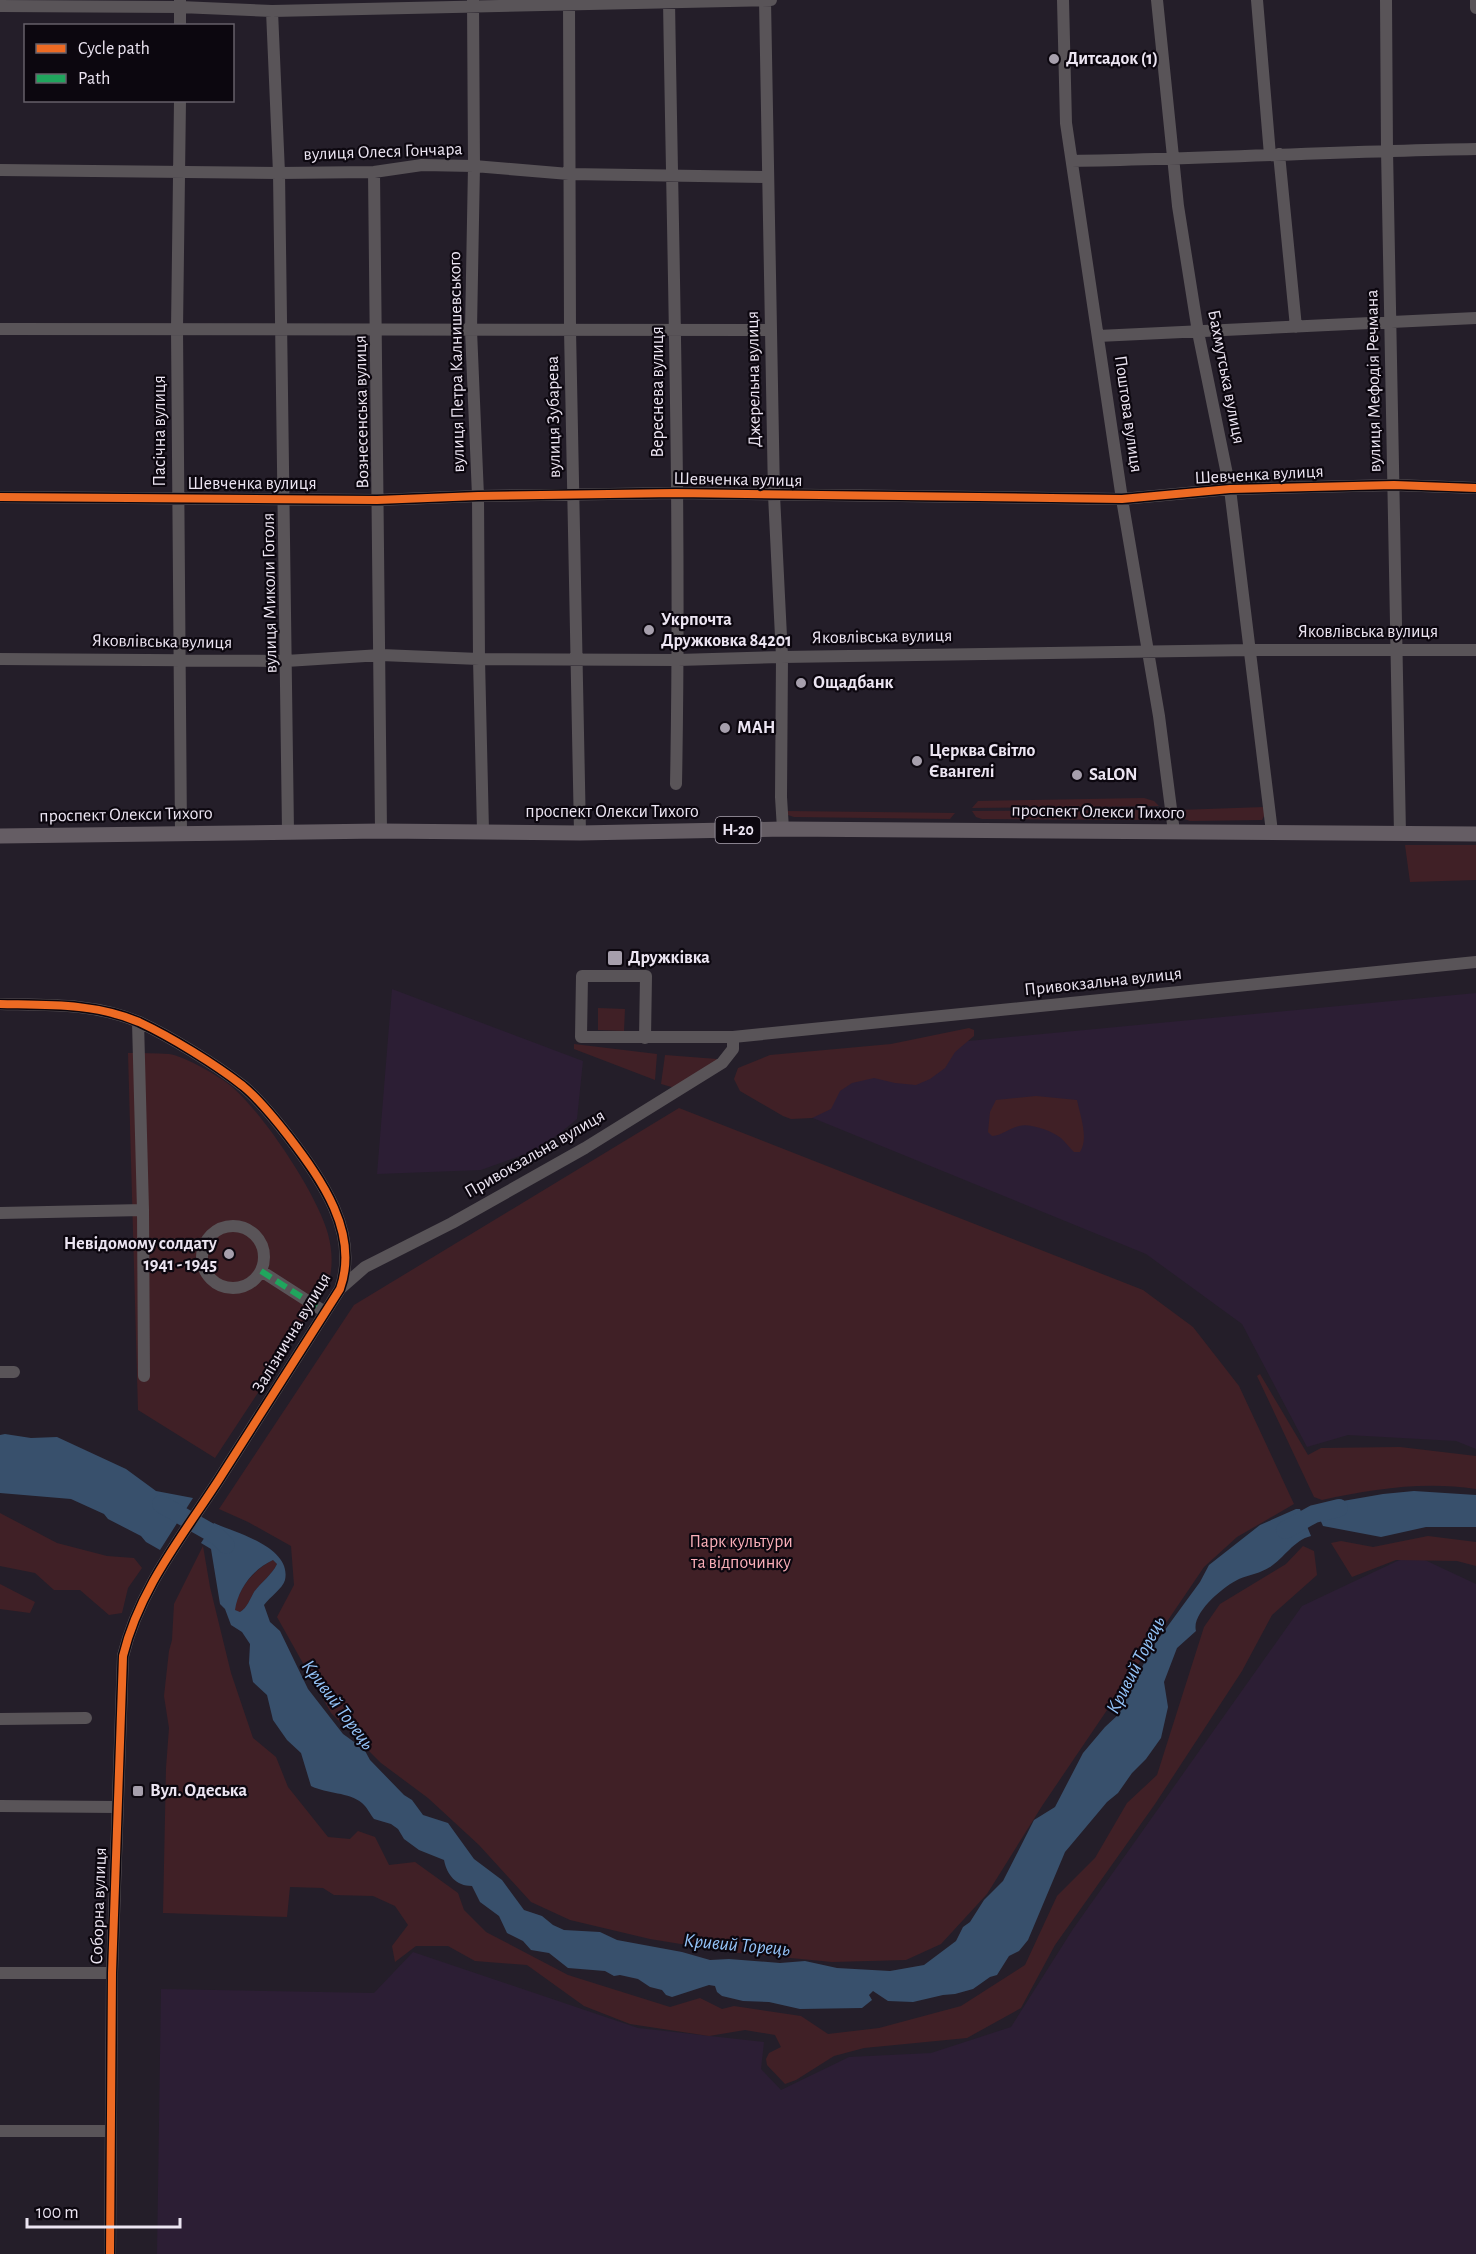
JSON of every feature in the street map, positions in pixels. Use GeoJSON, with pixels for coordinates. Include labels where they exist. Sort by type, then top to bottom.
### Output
{"type":"FeatureCollection","features":[{"type":"Feature","properties":{"kind":"main road","name":"проспект Олекси Тихого"},"geometry":{"type":"LineString","coordinates":[[0,836],[381,831],[580,833],[783,829],[1476,834]]}},
{"type":"Feature","properties":{"kind":"street","name":"Джерельна вулиця"},"geometry":{"type":"LineString","coordinates":[[765,0],[774,495],[782,657],[781,797],[783,829]]}},
{"type":"Feature","properties":{"kind":"street"},"geometry":{"type":"LineString","coordinates":[[0,6],[180,4],[272,11],[473,3],[772,0]]}},
{"type":"Feature","properties":{"kind":"street","name":"Поштова вулиця"},"geometry":{"type":"LineString","coordinates":[[1063,0],[1066,123],[1122,499],[1159,716],[1174,832]]}},
{"type":"Feature","properties":{"kind":"street","name":"Бахмутська вулиця"},"geometry":{"type":"LineString","coordinates":[[1157,0],[1173,159],[1198,332],[1230,489],[1272,832]]}},
{"type":"Feature","properties":{"kind":"street"},"geometry":{"type":"LineString","coordinates":[[1257,0],[1296,327]]}},
{"type":"Feature","properties":{"kind":"street","name":"вулиця Мефодія Речмана"},"geometry":{"type":"LineString","coordinates":[[1386,0],[1400,834]]}},
{"type":"Feature","properties":{"kind":"street"},"geometry":{"type":"LineString","coordinates":[[1476,0],[1476,8]]}},
{"type":"Feature","properties":{"kind":"street","name":"Вереснева вулиця"},"geometry":{"type":"LineString","coordinates":[[669,1],[676,330],[678,660],[676,784]]}},
{"type":"Feature","properties":{"kind":"street","name":"вулиця Петра Калнишевського"},"geometry":{"type":"LineString","coordinates":[[473,3],[474,166],[471,330],[478,496],[478,660],[483,831]]}},
{"type":"Feature","properties":{"kind":"street","name":"вулиця Зубарева"},"geometry":{"type":"LineString","coordinates":[[569,3],[570,330],[580,833]]}},
{"type":"Feature","properties":{"kind":"street"},"geometry":{"type":"LineString","coordinates":[[180,4],[180,24]]}},
{"type":"Feature","properties":{"kind":"street","name":"вулиця Миколи Гоголя"},"geometry":{"type":"LineString","coordinates":[[272,11],[279,173],[288,832]]}},
{"type":"Feature","properties":{"kind":"street","name":"Пасічна вулиця"},"geometry":{"type":"LineString","coordinates":[[180,102],[177,329],[181,834]]}},
{"type":"Feature","properties":{"kind":"street"},"geometry":{"type":"LineString","coordinates":[[1072,161],[1476,149]]}},
{"type":"Feature","properties":{"kind":"street","name":"вулиця Олеся Гончара"},"geometry":{"type":"LineString","coordinates":[[0,170],[180,173],[374,172],[422,165],[474,166],[569,174],[768,177]]}},
{"type":"Feature","properties":{"kind":"street","name":"Вознесенська вулиця"},"geometry":{"type":"LineString","coordinates":[[374,172],[381,655],[381,831]]}},
{"type":"Feature","properties":{"kind":"street"},"geometry":{"type":"LineString","coordinates":[[1098,336],[1476,318]]}},
{"type":"Feature","properties":{"kind":"street"},"geometry":{"type":"LineString","coordinates":[[0,329],[770,330]]}},
{"type":"Feature","properties":{"kind":"street","name":"Шевченка вулиця"},"geometry":{"type":"LineString","coordinates":[[0,497],[377,500],[676,493],[1122,499],[1230,489],[1394,485],[1476,488]]}},
{"type":"Feature","properties":{"kind":"street","name":"Яковлівська вулиця"},"geometry":{"type":"LineString","coordinates":[[0,659],[286,661],[381,655],[478,660],[578,658],[678,660],[1148,651],[1476,650]]}},
{"type":"Feature","properties":{"kind":"street","name":"Привокзальна вулиця"},"geometry":{"type":"LineString","coordinates":[[645,1038],[645,976],[582,976],[581,1036],[645,1038],[733,1037],[1476,962]]}},
{"type":"Feature","properties":{"kind":"street","name":"Залізнична вулиця"},"geometry":{"type":"LineString","coordinates":[[0,1004],[89,1008],[138,1022],[210,1063],[244,1087],[282,1128],[326,1190],[341,1226],[346,1258],[340,1289],[160,1567]]}},
{"type":"Feature","properties":{"kind":"street"},"geometry":{"type":"LineString","coordinates":[[138,1022],[144,1376]]}},
{"type":"Feature","properties":{"kind":"street","name":"Привокзальна вулиця"},"geometry":{"type":"LineString","coordinates":[[340,1289],[365,1267],[452,1223],[585,1148],[722,1063],[733,1049],[733,1037]]}},
{"type":"Feature","properties":{"kind":"street"},"geometry":{"type":"LineString","coordinates":[[0,1213],[142,1210]]}},
{"type":"Feature","properties":{"kind":"street"},"geometry":{"type":"LineString","coordinates":[[232,1226],[243,1228],[260,1241],[264,1251],[261,1271],[255,1280],[247,1285],[228,1288],[218,1285],[211,1279],[202,1261],[207,1242],[222,1228],[232,1226]]}},
{"type":"Feature","properties":{"kind":"street"},"geometry":{"type":"LineString","coordinates":[[261,1271],[325,1312]]}},
{"type":"Feature","properties":{"kind":"street"},"geometry":{"type":"LineString","coordinates":[[0,1372],[14,1372]]}},
{"type":"Feature","properties":{"kind":"street","name":"Соборна вулиця"},"geometry":{"type":"LineString","coordinates":[[110,2254],[112,1973],[123,1656],[136,1612],[160,1567]]}},
{"type":"Feature","properties":{"kind":"street"},"geometry":{"type":"LineString","coordinates":[[0,1719],[86,1718]]}},
{"type":"Feature","properties":{"kind":"street"},"geometry":{"type":"LineString","coordinates":[[0,1806],[116,1807]]}},
{"type":"Feature","properties":{"kind":"street"},"geometry":{"type":"LineString","coordinates":[[0,1972],[112,1973]]}},
{"type":"Feature","properties":{"kind":"street"},"geometry":{"type":"LineString","coordinates":[[0,2131],[110,2131]]}},
{"type":"Feature","properties":{"kind":"shaded area"},"geometry":{"type":"Polygon","coordinates":[[[392,989],[583,1061],[577,1119],[536,1150],[481,1170],[377,1174],[392,989]]]}},
{"type":"Feature","properties":{"kind":"shaded area"},"geometry":{"type":"Polygon","coordinates":[[[1476,993],[1476,1449],[1456,1441],[1348,1435],[1307,1447],[1242,1324],[1146,1254],[749,1092],[757,1061],[1476,993]]]}},
{"type":"Feature","properties":{"kind":"shaded area"},"geometry":{"type":"Polygon","coordinates":[[[1412,1554],[1476,1584],[1476,2254],[157,2254],[161,1989],[374,1993],[413,1952],[638,2028],[764,2042],[761,2069],[781,2090],[849,2057],[931,2053],[1011,2027],[1073,1929],[1302,1606],[1412,1554]]]}},
{"type":"Feature","properties":{"kind":"green space"},"geometry":{"type":"Polygon","coordinates":[[[1144,798],[1154,801],[1159,806],[972,808],[978,801],[1144,798]]]}},
{"type":"Feature","properties":{"kind":"green space"},"geometry":{"type":"Polygon","coordinates":[[[1264,807],[1262,820],[1190,821],[1182,818],[1179,810],[1264,807]]]}},
{"type":"Feature","properties":{"kind":"green space"},"geometry":{"type":"Polygon","coordinates":[[[1161,810],[1158,820],[982,819],[976,817],[972,811],[1161,810]]]}},
{"type":"Feature","properties":{"kind":"green space"},"geometry":{"type":"Polygon","coordinates":[[[787,811],[955,813],[950,819],[794,817],[788,815],[787,811]]]}},
{"type":"Feature","properties":{"kind":"green space"},"geometry":{"type":"Polygon","coordinates":[[[1405,845],[1476,845],[1476,880],[1410,882],[1405,845]]]}},
{"type":"Feature","properties":{"kind":"green space"},"geometry":{"type":"Polygon","coordinates":[[[598,1008],[625,1009],[624,1031],[598,1030],[598,1008]]]}},
{"type":"Feature","properties":{"kind":"green space"},"geometry":{"type":"Polygon","coordinates":[[[969,1028],[974,1030],[974,1036],[955,1052],[945,1068],[930,1079],[916,1085],[874,1078],[852,1083],[840,1091],[831,1109],[812,1118],[791,1119],[783,1116],[740,1091],[734,1079],[738,1068],[770,1055],[891,1044],[969,1028]]]}},
{"type":"Feature","properties":{"kind":"green space"},"geometry":{"type":"Polygon","coordinates":[[[574,1044],[657,1054],[655,1080],[574,1049],[574,1044]]]}},
{"type":"Feature","properties":{"kind":"green space"},"geometry":{"type":"Polygon","coordinates":[[[128,1053],[175,1055],[211,1073],[237,1091],[269,1128],[299,1174],[322,1217],[330,1241],[331,1268],[327,1288],[215,1458],[138,1410],[128,1053]]]}},
{"type":"Feature","properties":{"kind":"green space"},"geometry":{"type":"Polygon","coordinates":[[[665,1055],[719,1061],[675,1088],[661,1084],[665,1055]]]}},
{"type":"Feature","properties":{"kind":"green space"},"geometry":{"type":"Polygon","coordinates":[[[1036,1096],[1077,1100],[1084,1133],[1080,1152],[1074,1152],[1057,1135],[1035,1127],[1019,1126],[992,1136],[988,1132],[990,1112],[996,1100],[1036,1096]]]}},
{"type":"Feature","properties":{"kind":"green space","name":"Парк культури та відпочинку"},"geometry":{"type":"Polygon","coordinates":[[[679,1108],[1143,1290],[1193,1327],[1239,1386],[1294,1504],[1237,1537],[1204,1567],[1042,1806],[987,1894],[941,1944],[906,1960],[832,1962],[730,1952],[650,1939],[570,1920],[531,1902],[479,1845],[428,1798],[381,1763],[331,1713],[277,1617],[294,1585],[291,1546],[219,1509],[354,1305],[679,1108]]]}},
{"type":"Feature","properties":{"kind":"green space"},"geometry":{"type":"Polygon","coordinates":[[[1260,1374],[1308,1455],[1321,1448],[1400,1447],[1476,1456],[1476,1489],[1418,1486],[1322,1500],[1314,1497],[1257,1376],[1260,1374]]]}},
{"type":"Feature","properties":{"kind":"green space"},"geometry":{"type":"Polygon","coordinates":[[[0,1513],[57,1543],[107,1556],[134,1558],[142,1568],[128,1588],[122,1613],[109,1615],[80,1590],[54,1590],[35,1573],[0,1566],[0,1513]]]}},
{"type":"Feature","properties":{"kind":"green space"},"geometry":{"type":"Polygon","coordinates":[[[1428,1536],[1476,1542],[1476,1566],[1457,1561],[1396,1560],[1352,1577],[1331,1543],[1341,1541],[1373,1547],[1428,1536]]]}},
{"type":"Feature","properties":{"kind":"green space"},"geometry":{"type":"Polygon","coordinates":[[[203,1546],[210,1587],[231,1673],[253,1738],[276,1757],[288,1787],[328,1837],[350,1839],[358,1831],[375,1837],[389,1865],[415,1862],[458,1893],[464,1910],[486,1932],[568,1975],[670,2007],[700,1998],[722,2009],[734,2006],[801,2016],[828,2034],[879,2028],[961,2006],[1025,1965],[1057,1896],[1095,1858],[1127,1803],[1157,1775],[1204,1627],[1220,1604],[1286,1564],[1303,1546],[1314,1551],[1317,1575],[1272,1615],[1242,1671],[1155,1804],[1055,1945],[1021,2008],[967,2038],[864,2048],[834,2056],[796,2080],[785,2084],[767,2065],[766,2059],[769,2053],[781,2047],[775,2035],[745,2030],[709,2036],[630,2024],[584,2006],[527,1965],[475,1961],[448,1946],[416,1946],[395,1962],[392,1946],[408,1925],[395,1906],[373,1896],[334,1895],[323,1888],[290,1887],[287,1917],[163,1913],[169,1728],[164,1696],[172,1640],[174,1604],[203,1546]]]}},
{"type":"Feature","properties":{"kind":"green space"},"geometry":{"type":"Polygon","coordinates":[[[273,1560],[277,1564],[275,1568],[254,1592],[245,1608],[240,1612],[234,1610],[239,1594],[248,1580],[273,1560]]]}},
{"type":"Feature","properties":{"kind":"green space"},"geometry":{"type":"Polygon","coordinates":[[[0,1584],[35,1602],[30,1613],[0,1609],[0,1584]]]}},
{"type":"Feature","properties":{"kind":"water"},"geometry":{"type":"Polygon","coordinates":[[[0,1435],[31,1438],[57,1437],[126,1469],[156,1491],[193,1498],[160,1550],[146,1542],[141,1536],[108,1519],[104,1514],[71,1499],[0,1493],[0,1435]]]}},
{"type":"Feature","properties":{"kind":"water"},"geometry":{"type":"Polygon","coordinates":[[[1414,1491],[1476,1495],[1476,1527],[1426,1527],[1381,1537],[1323,1526],[1314,1506],[1383,1494],[1414,1491]]]}},
{"type":"Feature","properties":{"kind":"water"},"geometry":{"type":"Polygon","coordinates":[[[1300,1509],[1311,1536],[1299,1541],[1270,1567],[1233,1583],[1203,1608],[1198,1616],[1196,1631],[1177,1648],[1164,1682],[1168,1707],[1161,1738],[1118,1793],[1107,1802],[1065,1852],[1028,1940],[1019,1951],[1009,1956],[997,1975],[973,1989],[913,2002],[888,2001],[873,1991],[869,1995],[872,2000],[862,2008],[800,2009],[769,2002],[743,2001],[722,1996],[717,1992],[715,1986],[709,1985],[672,1997],[638,1979],[614,1976],[605,1971],[568,1968],[549,1953],[531,1950],[523,1941],[507,1933],[499,1916],[480,1902],[472,1886],[461,1884],[453,1879],[444,1860],[419,1850],[404,1839],[398,1829],[391,1824],[374,1819],[357,1799],[311,1786],[301,1753],[287,1740],[273,1720],[267,1695],[253,1682],[249,1663],[250,1644],[242,1632],[231,1625],[225,1609],[220,1604],[211,1549],[201,1543],[214,1523],[260,1543],[280,1559],[285,1568],[285,1580],[264,1605],[270,1622],[280,1631],[308,1689],[343,1734],[364,1749],[370,1760],[404,1795],[412,1800],[423,1815],[448,1823],[474,1859],[502,1880],[524,1910],[542,1916],[564,1930],[600,1932],[617,1940],[682,1952],[710,1960],[729,1959],[780,1963],[805,1961],[837,1968],[890,1971],[924,1965],[956,1941],[963,1927],[970,1922],[984,1900],[1003,1881],[1034,1820],[1055,1807],[1083,1753],[1119,1714],[1151,1649],[1200,1582],[1209,1565],[1260,1525],[1300,1509]],[[273,1560],[253,1574],[239,1595],[235,1610],[240,1612],[245,1608],[254,1592],[277,1564],[273,1560]]]}},
{"type":"Feature","properties":{"kind":"waterway","name":"Кривий Торець"},"geometry":{"type":"LineString","coordinates":[[161,1504],[217,1536],[226,1545]]}},
{"type":"Feature","properties":{"kind":"waterway","name":"Кривий Торець"},"geometry":{"type":"LineString","coordinates":[[1285,1530],[1314,1514],[1339,1508]]}},
{"type":"Feature","properties":{"kind":"marked path"},"geometry":{"type":"LineString","coordinates":[[261,1271],[325,1312]]}},
{"type":"Feature","properties":{"kind":"cycle path"},"geometry":{"type":"LineString","coordinates":[[0,497],[377,500],[676,493],[1122,499],[1230,489],[1394,485],[1476,488]]}},
{"type":"Feature","properties":{"kind":"cycle path"},"geometry":{"type":"LineString","coordinates":[[0,1004],[71,1006],[122,1016],[165,1035],[232,1078],[249,1091],[267,1110],[313,1171],[334,1208],[345,1248],[345,1268],[340,1289],[163,1565],[139,1609],[123,1656],[112,1973],[110,2254]]}},
{"type":"Feature","properties":{"kind":"place","name":"Дитсадок (1)"},"geometry":{"type":"Point","coordinates":[1054,59]}},
{"type":"Feature","properties":{"kind":"place","name":"Укрпочта Дружковка 84201"},"geometry":{"type":"Point","coordinates":[649,630]}},
{"type":"Feature","properties":{"kind":"place","name":"Ощадбанк"},"geometry":{"type":"Point","coordinates":[801,683]}},
{"type":"Feature","properties":{"kind":"place","name":"МАН"},"geometry":{"type":"Point","coordinates":[725,728]}},
{"type":"Feature","properties":{"kind":"place","name":"Церква Світло Євангелі"},"geometry":{"type":"Point","coordinates":[917,761]}},
{"type":"Feature","properties":{"kind":"place","name":"SaLON"},"geometry":{"type":"Point","coordinates":[1077,775]}},
{"type":"Feature","properties":{"kind":"place","name":"Дружківка"},"geometry":{"type":"Point","coordinates":[615,958]}},
{"type":"Feature","properties":{"kind":"place","name":"Невідомому солдату 1941 - 1945"},"geometry":{"type":"Point","coordinates":[229,1254]}},
{"type":"Feature","properties":{"kind":"place","name":"Вул. Одеська"},"geometry":{"type":"Point","coordinates":[138,1791]}}]}
